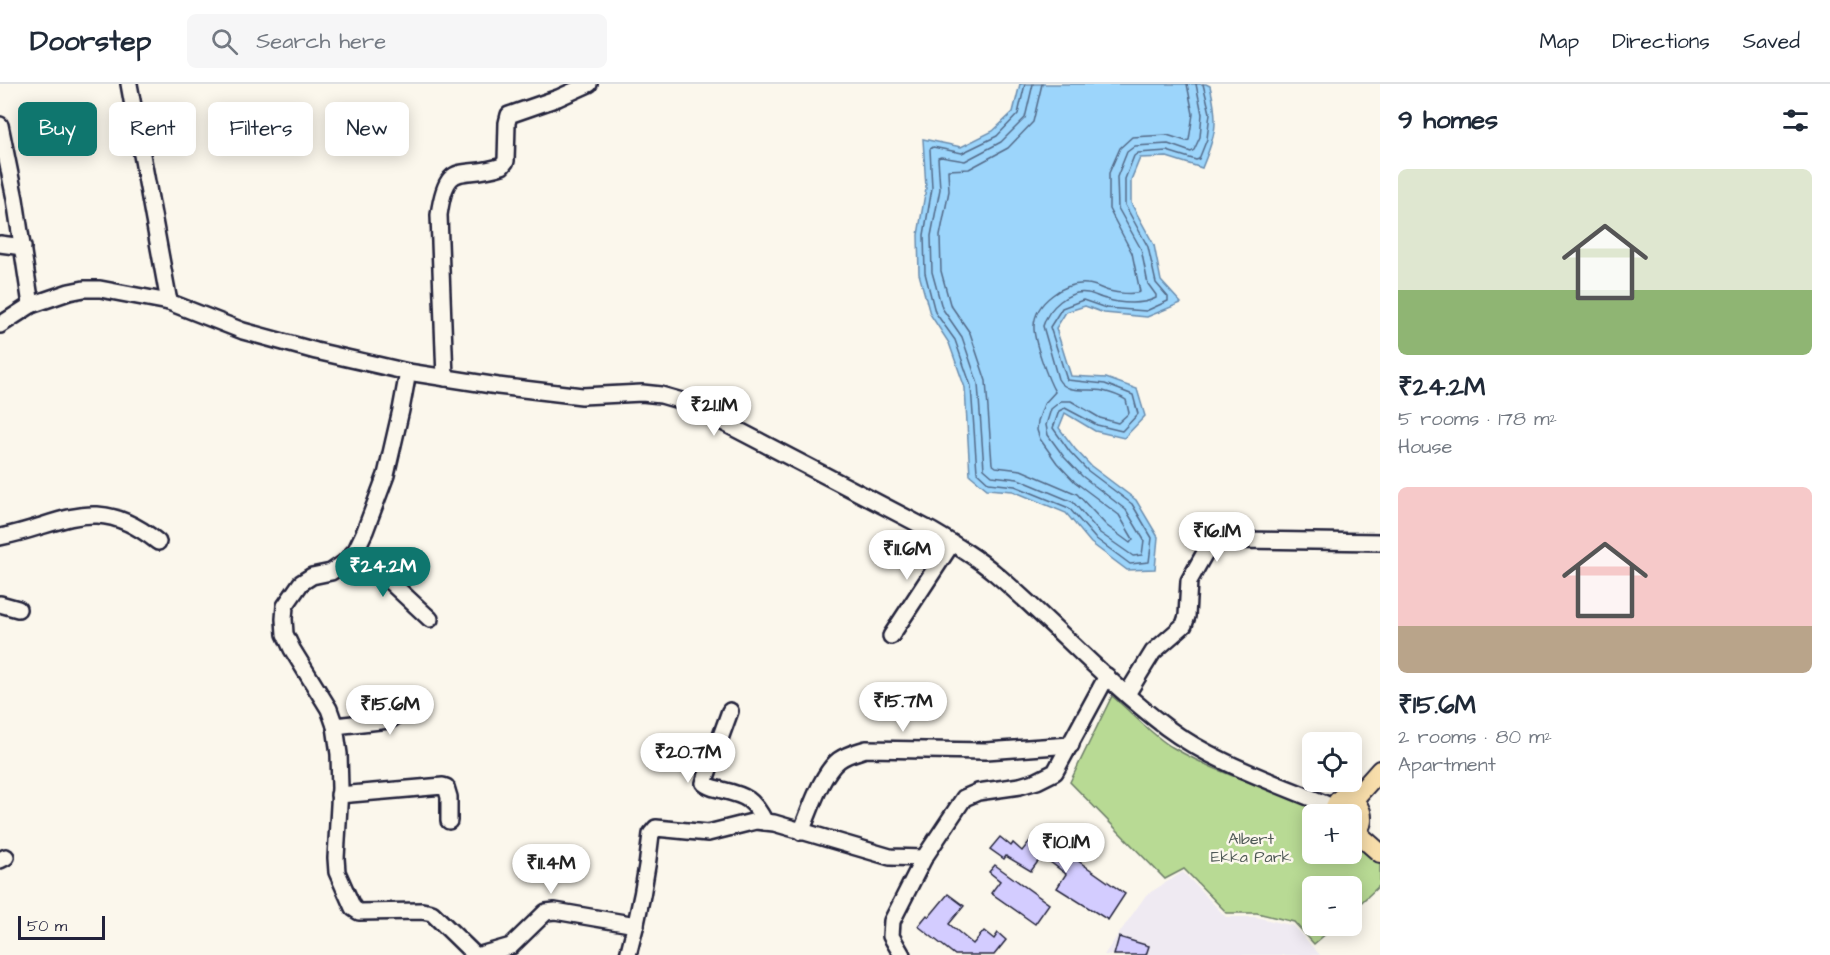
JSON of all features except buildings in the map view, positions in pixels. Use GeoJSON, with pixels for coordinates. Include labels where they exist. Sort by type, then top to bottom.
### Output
{"type":"FeatureCollection","features":[{"type":"Feature","properties":{"kind":"main road"},"geometry":{"type":"LineString","coordinates":[[1355,798],[1380,770]]}},
{"type":"Feature","properties":{"kind":"main road"},"geometry":{"type":"LineString","coordinates":[[1340,804],[1346,798],[1355,798],[1365,804],[1367,809],[1364,829],[1380,853]]}},
{"type":"Feature","properties":{"kind":"street"},"geometry":{"type":"LineString","coordinates":[[129,84],[169,302]]}},
{"type":"Feature","properties":{"kind":"street"},"geometry":{"type":"LineString","coordinates":[[445,378],[439,215],[441,197],[447,183],[459,172],[502,166],[506,161],[509,115],[558,98],[589,84]]}},
{"type":"Feature","properties":{"kind":"street"},"geometry":{"type":"LineString","coordinates":[[0,125],[15,199],[31,304]]}},
{"type":"Feature","properties":{"kind":"street"},"geometry":{"type":"LineString","coordinates":[[0,244],[23,247]]}},
{"type":"Feature","properties":{"kind":"street"},"geometry":{"type":"LineString","coordinates":[[0,325],[31,304],[84,289],[100,289],[169,302],[243,331],[315,351],[408,372],[582,396],[642,393],[682,401],[865,495],[952,543],[996,574],[1166,727],[1217,758],[1319,804]]}},
{"type":"Feature","properties":{"kind":"street"},"geometry":{"type":"LineString","coordinates":[[408,372],[402,410],[386,475],[365,531],[356,550],[344,563],[331,572],[312,576],[301,583],[285,606],[285,634],[329,709],[335,726],[339,754],[336,865],[353,908],[360,912],[422,911],[432,913],[475,955]]}},
{"type":"Feature","properties":{"kind":"street"},"geometry":{"type":"LineString","coordinates":[[0,537],[68,518],[109,515],[146,532],[158,542]]}},
{"type":"Feature","properties":{"kind":"street"},"geometry":{"type":"LineString","coordinates":[[1127,694],[1153,652],[1184,625],[1187,616],[1189,581],[1211,542],[1240,540],[1380,542]]}},
{"type":"Feature","properties":{"kind":"street"},"geometry":{"type":"LineString","coordinates":[[891,636],[952,543]]}},
{"type":"Feature","properties":{"kind":"street"},"geometry":{"type":"LineString","coordinates":[[344,563],[386,578],[430,619]]}},
{"type":"Feature","properties":{"kind":"street"},"geometry":{"type":"LineString","coordinates":[[0,604],[18,609]]}},
{"type":"Feature","properties":{"kind":"street"},"geometry":{"type":"LineString","coordinates":[[902,955],[891,936],[892,921],[924,858],[964,798],[978,792],[1028,783],[1055,772],[1107,676]]}},
{"type":"Feature","properties":{"kind":"street"},"geometry":{"type":"LineString","coordinates":[[335,726],[393,718],[388,699]]}},
{"type":"Feature","properties":{"kind":"street"},"geometry":{"type":"LineString","coordinates":[[730,711],[704,783],[708,787],[748,798],[756,805],[765,822]]}},
{"type":"Feature","properties":{"kind":"street"},"geometry":{"type":"LineString","coordinates":[[801,832],[831,769],[839,760],[860,751],[880,749],[986,751],[1071,745]]}},
{"type":"Feature","properties":{"kind":"street"},"geometry":{"type":"LineString","coordinates":[[339,795],[443,786],[449,797],[449,821]]}},
{"type":"Feature","properties":{"kind":"street"},"geometry":{"type":"LineString","coordinates":[[628,955],[648,865],[651,834],[656,828],[708,833],[756,821],[765,822],[890,857],[924,858]]}},
{"type":"Feature","properties":{"kind":"street"},"geometry":{"type":"LineString","coordinates":[[480,955],[510,946],[546,912],[555,911],[636,924]]}},
{"type":"Feature","properties":{"kind":"shaded area"},"geometry":{"type":"Polygon","coordinates":[[[1183,872],[1226,917],[1256,917],[1294,926],[1320,955],[1104,955],[1146,895],[1183,872]]]}},
{"type":"Feature","properties":{"kind":"green space","name":"Albert Ekka Park"},"geometry":{"type":"Polygon","coordinates":[[[1112,696],[1157,737],[1191,758],[1308,804],[1302,804],[1302,864],[1362,864],[1362,834],[1380,851],[1380,885],[1362,902],[1362,876],[1302,876],[1302,931],[1294,922],[1257,913],[1227,913],[1184,869],[1165,879],[1070,782],[1112,696]]]}},
{"type":"Feature","properties":{"kind":"green space","name":"Albert Ekka Park"},"geometry":{"type":"Polygon","coordinates":[[[1307,936],[1323,936],[1314,944],[1307,936]]]}},
{"type":"Feature","properties":{"kind":"water"},"geometry":{"type":"Polygon","coordinates":[[[1020,84],[1206,84],[1210,86],[1215,110],[1215,128],[1202,168],[1167,157],[1140,158],[1131,180],[1131,203],[1154,245],[1161,281],[1181,303],[1147,317],[1104,313],[1085,306],[1066,312],[1056,328],[1071,376],[1106,378],[1137,389],[1145,416],[1124,438],[1095,431],[1065,413],[1059,428],[1091,466],[1136,500],[1158,537],[1155,569],[1127,570],[1091,543],[1066,513],[1013,491],[987,489],[970,475],[965,388],[949,343],[930,314],[919,274],[918,235],[926,188],[923,139],[961,147],[993,131],[1013,112],[1020,84]]]}}]}
